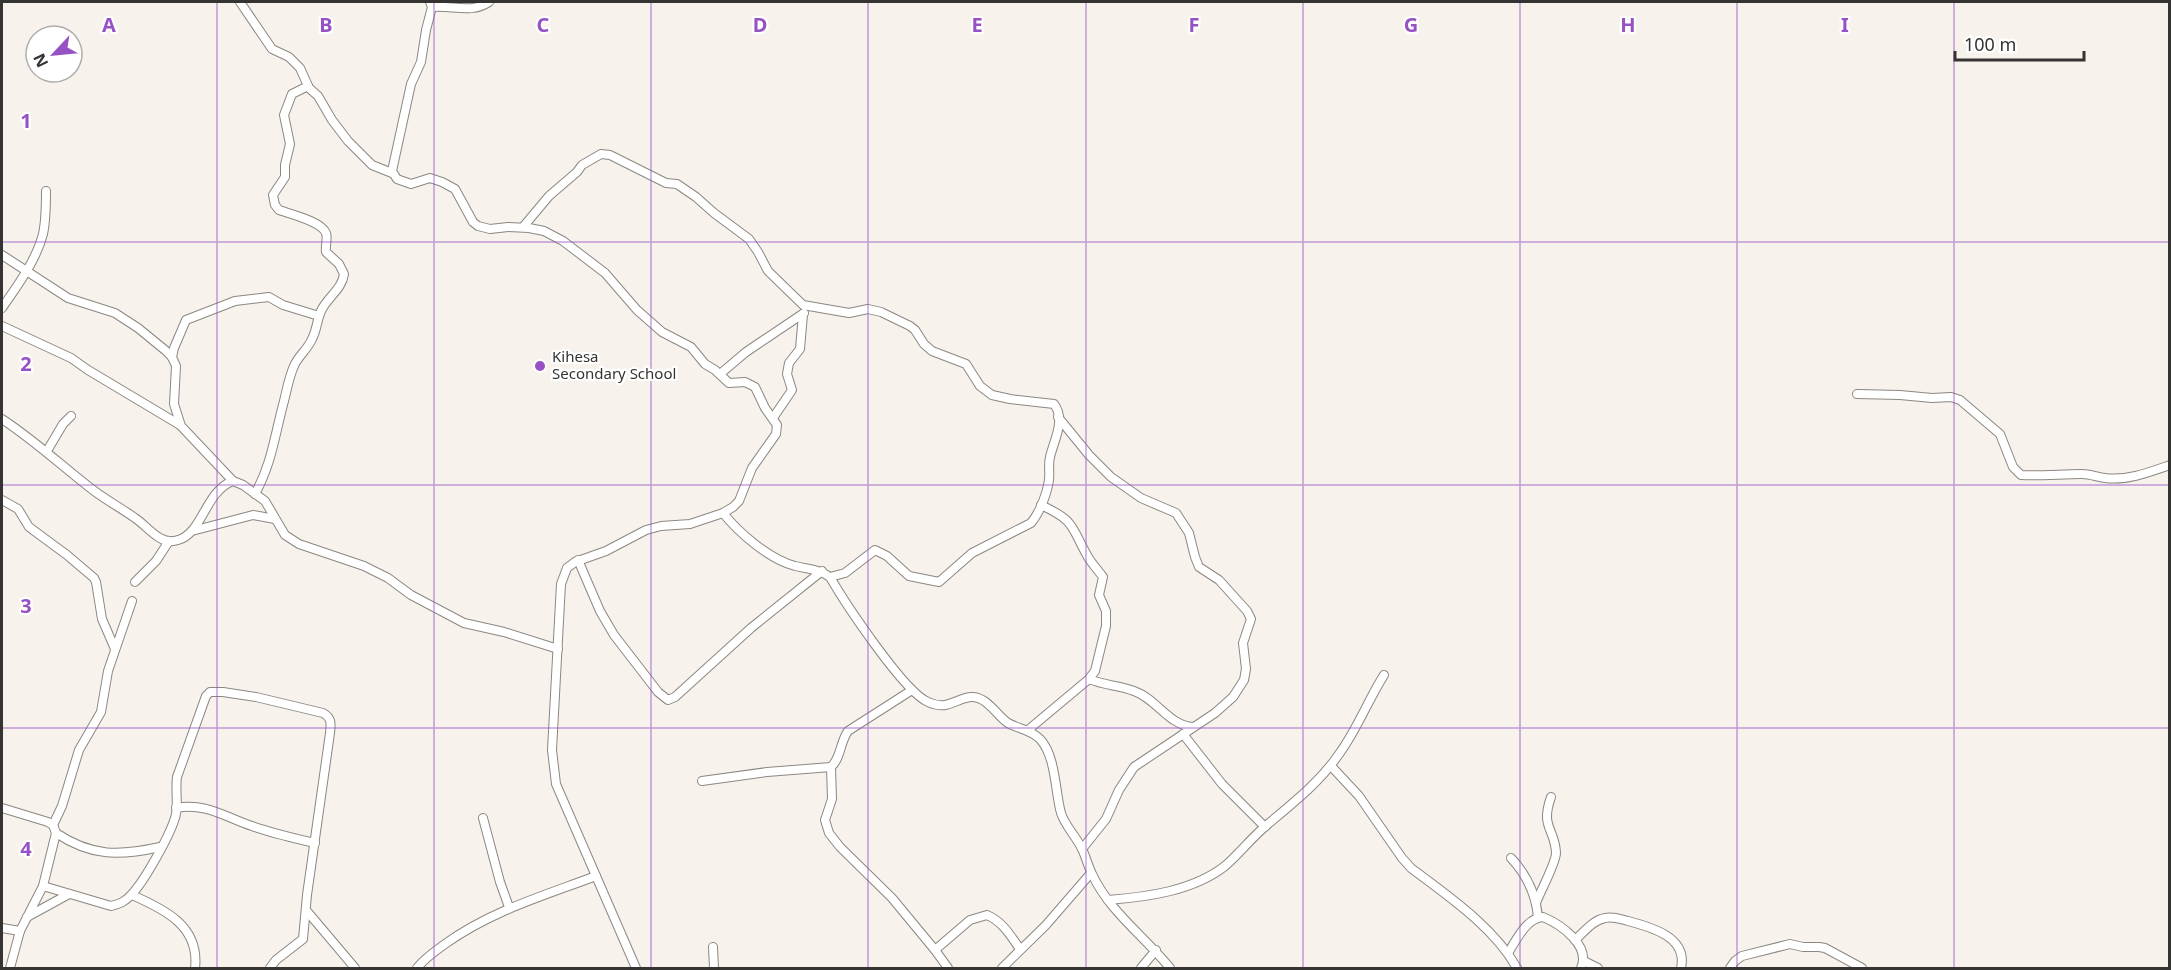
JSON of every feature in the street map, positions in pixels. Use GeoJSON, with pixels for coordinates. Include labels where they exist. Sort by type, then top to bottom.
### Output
{"type":"FeatureCollection","features":[{"type":"Feature","properties":{"kind":"street"},"geometry":{"type":"LineString","coordinates":[[240,2],[272,49],[289,57],[300,68],[308,86],[320,98],[332,120],[348,141],[372,165],[411,184],[436,179],[455,189],[473,222],[478,226],[490,229],[523,227],[544,231],[563,240],[605,273],[637,310],[662,332],[691,347],[705,364],[729,383],[744,382],[755,387],[765,408],[777,425],[776,434],[752,468],[738,504],[723,513],[690,524],[661,526],[646,530],[606,551],[578,560],[567,568],[561,584],[552,750],[553,770],[556,784],[636,969]]}},
{"type":"Feature","properties":{"kind":"street"},"geometry":{"type":"LineString","coordinates":[[392,173],[411,84],[421,62],[431,4],[474,9],[489,2]]}},
{"type":"Feature","properties":{"kind":"street"},"geometry":{"type":"LineString","coordinates":[[255,494],[266,474],[274,450],[277,426],[295,363],[311,342],[319,316],[324,306],[340,287],[344,273],[339,264],[326,252],[327,235],[323,229],[304,218],[279,210],[275,205],[273,195],[286,175],[285,165],[290,141],[284,115],[292,94],[308,86]]}},
{"type":"Feature","properties":{"kind":"street"},"geometry":{"type":"LineString","coordinates":[[523,227],[549,196],[582,165],[606,154],[666,183],[677,184],[696,197],[749,239],[771,276],[781,282],[799,302],[809,307],[849,313],[868,309],[881,312],[910,326],[932,351],[966,364],[980,386],[992,395],[1010,399],[1048,401],[1054,404],[1057,408],[1059,432],[1051,454],[1049,479],[1041,505],[1031,523],[972,553],[939,582],[909,576],[887,556],[875,550],[845,573],[830,578]]}},
{"type":"Feature","properties":{"kind":"street"},"geometry":{"type":"LineString","coordinates":[[2,308],[26,272],[43,235],[46,191]]}},
{"type":"Feature","properties":{"kind":"street"},"geometry":{"type":"LineString","coordinates":[[2,255],[68,298],[115,313],[138,328],[172,357],[176,366],[174,404],[181,426]]}},
{"type":"Feature","properties":{"kind":"street"},"geometry":{"type":"LineString","coordinates":[[172,357],[186,320],[235,301],[269,297],[282,305],[319,316]]}},
{"type":"Feature","properties":{"kind":"street"},"geometry":{"type":"LineString","coordinates":[[720,374],[746,352],[803,314],[809,307]]}},
{"type":"Feature","properties":{"kind":"street"},"geometry":{"type":"LineString","coordinates":[[773,418],[792,389],[787,374],[789,363],[800,349],[803,314]]}},
{"type":"Feature","properties":{"kind":"street"},"geometry":{"type":"LineString","coordinates":[[2,326],[71,358],[181,426],[233,481],[243,485],[265,501],[285,535],[292,540],[313,550],[331,554],[372,570],[388,578],[411,595],[464,623],[504,632],[558,649]]}},
{"type":"Feature","properties":{"kind":"street"},"geometry":{"type":"LineString","coordinates":[[1857,394],[1951,397],[1960,400],[2000,434],[2016,472],[2021,474],[2060,476],[2081,474],[2106,479],[2150,472],[2169,465]]}},
{"type":"Feature","properties":{"kind":"street"},"geometry":{"type":"LineString","coordinates":[[47,451],[70,416]]}},
{"type":"Feature","properties":{"kind":"street"},"geometry":{"type":"LineString","coordinates":[[1058,417],[1089,455],[1111,477],[1141,498],[1176,513],[1189,533],[1195,557],[1202,570],[1220,580],[1251,619],[1243,642],[1246,669],[1244,680],[1233,697],[1215,713],[1134,767],[1119,790],[1106,819],[1082,849]]}},
{"type":"Feature","properties":{"kind":"street"},"geometry":{"type":"LineString","coordinates":[[2,418],[47,451],[109,502],[136,518],[161,539],[177,541],[185,537],[192,531],[216,491],[223,484],[233,481]]}},
{"type":"Feature","properties":{"kind":"street"},"geometry":{"type":"LineString","coordinates":[[2,500],[18,509],[31,529],[95,579],[104,625],[115,649]]}},
{"type":"Feature","properties":{"kind":"street"},"geometry":{"type":"LineString","coordinates":[[1028,730],[1089,679],[1095,671],[1106,626],[1106,611],[1099,595],[1102,577],[1090,560],[1073,526],[1066,518],[1041,505]]}},
{"type":"Feature","properties":{"kind":"street"},"geometry":{"type":"LineString","coordinates":[[723,513],[737,529],[759,547],[794,566],[822,572],[830,578],[874,642],[912,690],[926,702],[948,706],[971,697],[977,698],[993,708],[1008,723],[1028,730],[1043,742],[1062,816],[1082,849],[1091,873],[1108,900],[1156,950],[1170,969]]}},
{"type":"Feature","properties":{"kind":"street"},"geometry":{"type":"LineString","coordinates":[[192,531],[253,515],[274,519]]}},
{"type":"Feature","properties":{"kind":"street"},"geometry":{"type":"LineString","coordinates":[[135,582],[156,561],[169,541]]}},
{"type":"Feature","properties":{"kind":"street"},"geometry":{"type":"LineString","coordinates":[[578,560],[600,611],[614,635],[658,692],[668,700],[675,697],[751,628],[822,572]]}},
{"type":"Feature","properties":{"kind":"street"},"geometry":{"type":"LineString","coordinates":[[10,969],[20,931],[43,885],[55,829],[79,750],[101,712],[105,683],[132,601]]}},
{"type":"Feature","properties":{"kind":"street"},"geometry":{"type":"LineString","coordinates":[[1108,900],[1151,896],[1196,882],[1223,867],[1331,766],[1341,753],[1384,675]]}},
{"type":"Feature","properties":{"kind":"street"},"geometry":{"type":"LineString","coordinates":[[1089,679],[1106,686],[1134,691],[1180,725],[1193,728]]}},
{"type":"Feature","properties":{"kind":"street"},"geometry":{"type":"LineString","coordinates":[[702,781],[831,767],[835,764],[843,738],[848,731],[912,690]]}},
{"type":"Feature","properties":{"kind":"street"},"geometry":{"type":"LineString","coordinates":[[43,885],[111,906],[121,904],[132,895],[176,817],[177,777],[210,692],[223,692],[315,710],[329,716],[331,727],[303,939],[276,960],[270,969]]}},
{"type":"Feature","properties":{"kind":"street"},"geometry":{"type":"LineString","coordinates":[[1183,735],[1222,784],[1265,827]]}},
{"type":"Feature","properties":{"kind":"street"},"geometry":{"type":"LineString","coordinates":[[1331,766],[1359,796],[1411,868],[1482,926],[1508,953],[1516,969]]}},
{"type":"Feature","properties":{"kind":"street"},"geometry":{"type":"LineString","coordinates":[[831,767],[833,791],[825,820],[829,833],[840,847],[892,898],[948,969]]}},
{"type":"Feature","properties":{"kind":"street"},"geometry":{"type":"LineString","coordinates":[[1536,903],[1555,860],[1554,844],[1546,820],[1551,797]]}},
{"type":"Feature","properties":{"kind":"street"},"geometry":{"type":"LineString","coordinates":[[176,808],[197,806],[211,809],[249,825],[315,843]]}},
{"type":"Feature","properties":{"kind":"street"},"geometry":{"type":"LineString","coordinates":[[2,808],[41,819],[77,846],[112,854],[134,853],[160,847]]}},
{"type":"Feature","properties":{"kind":"street"},"geometry":{"type":"LineString","coordinates":[[483,818],[509,907]]}},
{"type":"Feature","properties":{"kind":"street"},"geometry":{"type":"LineString","coordinates":[[1511,858],[1523,873],[1536,903],[1538,918]]}},
{"type":"Feature","properties":{"kind":"street"},"geometry":{"type":"LineString","coordinates":[[1002,969],[1046,925],[1091,873]]}},
{"type":"Feature","properties":{"kind":"street"},"geometry":{"type":"LineString","coordinates":[[417,969],[434,952],[467,929],[509,907],[596,876]]}},
{"type":"Feature","properties":{"kind":"street"},"geometry":{"type":"LineString","coordinates":[[27,917],[69,894]]}},
{"type":"Feature","properties":{"kind":"street"},"geometry":{"type":"LineString","coordinates":[[132,895],[158,906],[180,922],[190,937],[194,950],[195,969]]}},
{"type":"Feature","properties":{"kind":"street"},"geometry":{"type":"LineString","coordinates":[[306,910],[355,969]]}},
{"type":"Feature","properties":{"kind":"street"},"geometry":{"type":"LineString","coordinates":[[935,950],[970,920],[987,915],[997,919],[1004,926],[1020,950]]}},
{"type":"Feature","properties":{"kind":"street"},"geometry":{"type":"LineString","coordinates":[[1575,940],[1594,922],[1606,918],[1613,917],[1644,925],[1663,932],[1674,943],[1682,956],[1681,969]]}},
{"type":"Feature","properties":{"kind":"street"},"geometry":{"type":"LineString","coordinates":[[1508,953],[1527,926],[1538,918],[1548,919],[1575,940],[1583,955],[1583,965],[1599,969]]}},
{"type":"Feature","properties":{"kind":"street"},"geometry":{"type":"LineString","coordinates":[[2,928],[20,931]]}},
{"type":"Feature","properties":{"kind":"street"},"geometry":{"type":"LineString","coordinates":[[1730,969],[1742,956],[1790,944],[1825,948],[1862,969]]}},
{"type":"Feature","properties":{"kind":"street"},"geometry":{"type":"LineString","coordinates":[[713,947],[714,969]]}},
{"type":"Feature","properties":{"kind":"street"},"geometry":{"type":"LineString","coordinates":[[1142,969],[1156,950]]}},
{"type":"Feature","properties":{"kind":"place","name":"Kihesa Secondary School"},"geometry":{"type":"Point","coordinates":[540,366]}}]}
